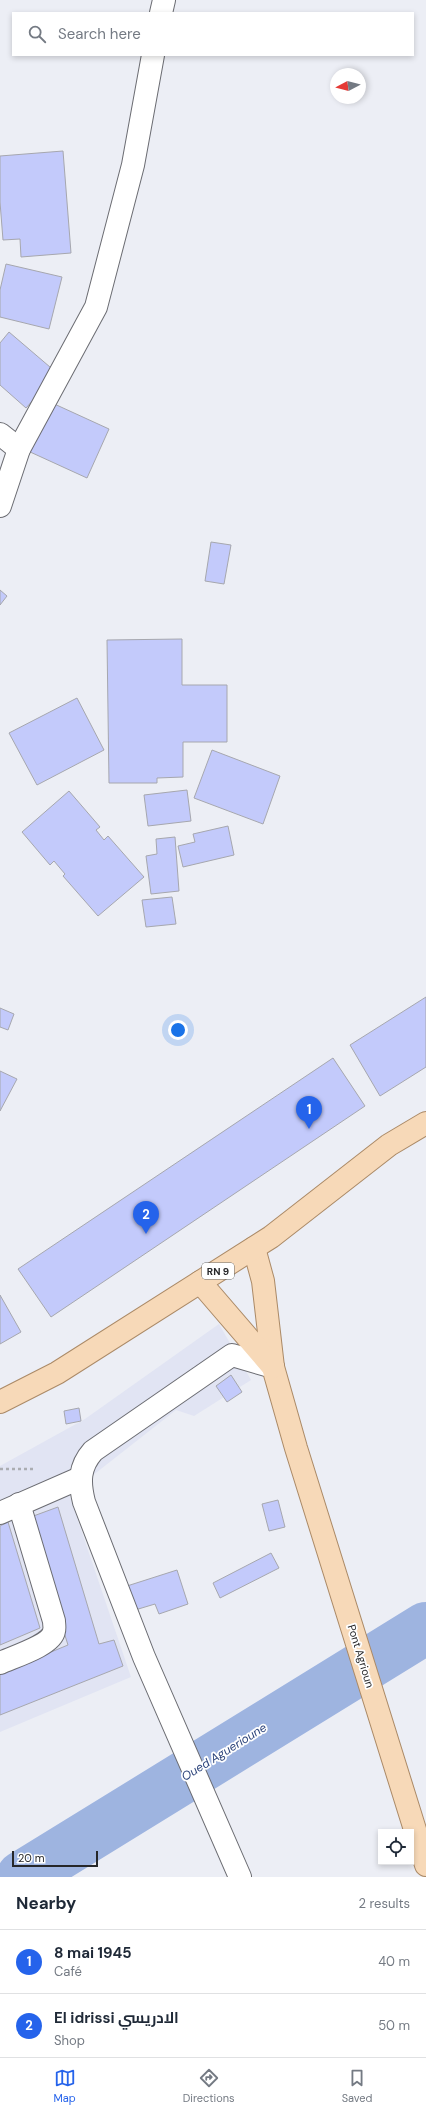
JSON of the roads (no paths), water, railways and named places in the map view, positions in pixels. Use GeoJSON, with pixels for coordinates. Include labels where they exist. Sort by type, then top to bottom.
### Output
{"type":"FeatureCollection","features":[{"type":"Feature","properties":{"kind":"main road","name":"RN 9"},"geometry":{"type":"LineString","coordinates":[[0,1402],[56,1373],[271,1237],[389,1145],[426,1123]]}},
{"type":"Feature","properties":{"kind":"main road","name":"Pont Agrioun"},"geometry":{"type":"LineString","coordinates":[[254,1248],[263,1281],[273,1367],[296,1448],[426,1865]]}},
{"type":"Feature","properties":{"kind":"main road"},"geometry":{"type":"LineString","coordinates":[[200,1282],[273,1367]]}},
{"type":"Feature","properties":{"kind":"street"},"geometry":{"type":"LineString","coordinates":[[161,12],[164,0]]}},
{"type":"Feature","properties":{"kind":"street"},"geometry":{"type":"LineString","coordinates":[[0,506],[19,449],[96,307],[133,165],[154,56]]}},
{"type":"Feature","properties":{"kind":"street"},"geometry":{"type":"LineString","coordinates":[[0,434],[19,449]]}},
{"type":"Feature","properties":{"kind":"street"},"geometry":{"type":"LineString","coordinates":[[240,1877],[144,1657],[84,1502],[80,1478],[86,1459],[93,1451],[232,1355],[273,1367]]}},
{"type":"Feature","properties":{"kind":"street"},"geometry":{"type":"LineString","coordinates":[[0,1513],[80,1478]]}},
{"type":"Feature","properties":{"kind":"street"},"geometry":{"type":"LineString","coordinates":[[0,1663],[43,1644],[50,1638],[54,1631],[54,1621],[20,1504]]}},
{"type":"Feature","properties":{"kind":"waterway","name":"Oued Aguerioune"},"geometry":{"type":"LineString","coordinates":[[22,1877],[426,1628]]}},
{"type":"Feature","properties":{"kind":"place","name":"8 mai 1945"},"geometry":{"type":"Point","coordinates":[309,1129]}},
{"type":"Feature","properties":{"kind":"place","name":"El idrissi الادريسي"},"geometry":{"type":"Point","coordinates":[146,1234]}}]}
